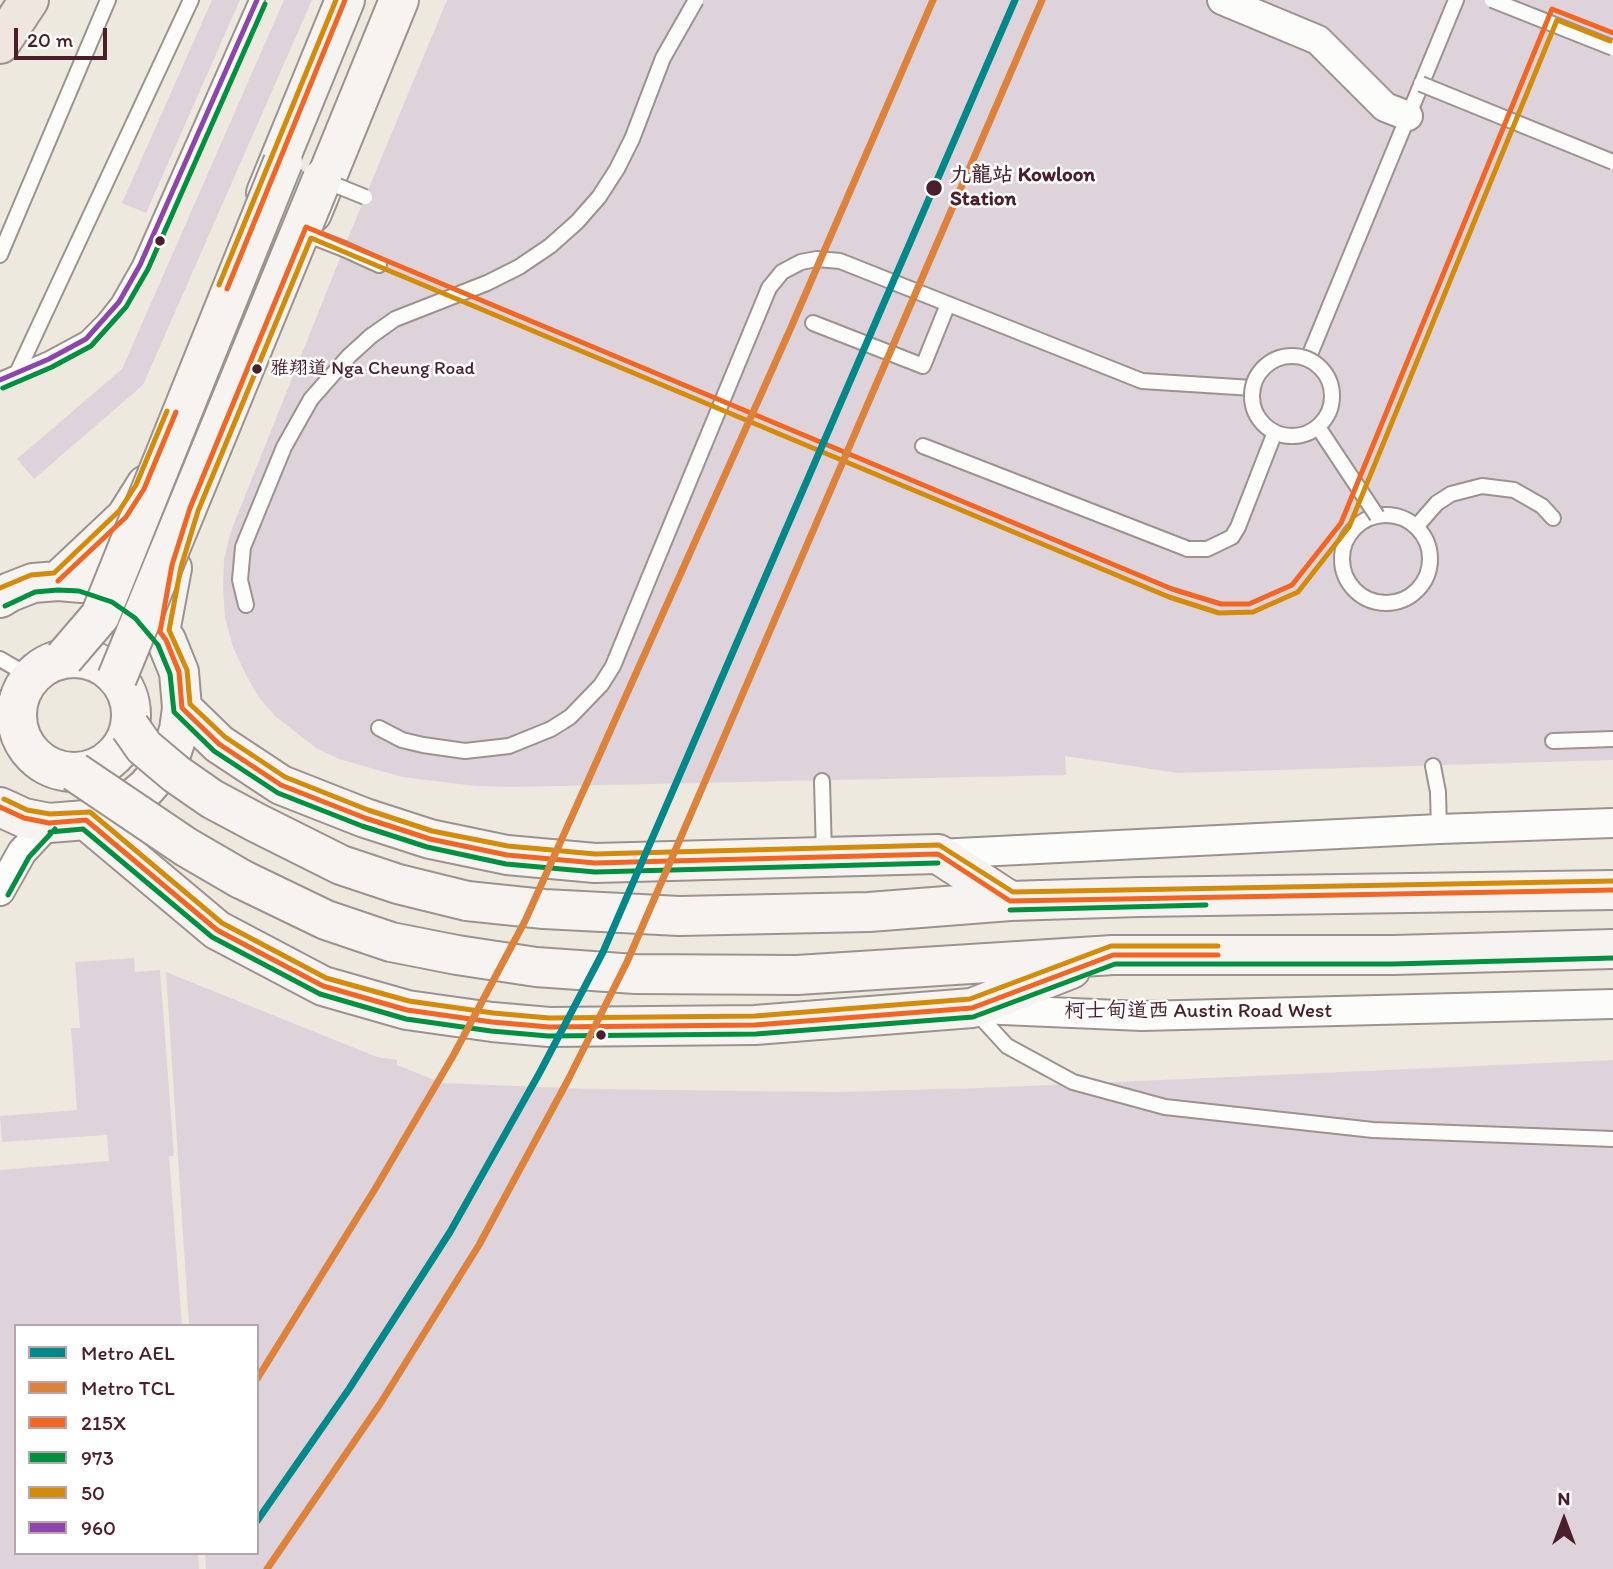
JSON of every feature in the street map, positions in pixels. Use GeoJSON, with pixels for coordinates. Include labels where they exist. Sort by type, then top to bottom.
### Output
{"type":"FeatureCollection","features":[{"type":"Feature","properties":{"kind":"highway"},"geometry":{"type":"LineString","coordinates":[[0,44],[29,0]]}},
{"type":"Feature","properties":{"kind":"main road"},"geometry":{"type":"LineString","coordinates":[[303,174],[345,0]]}},
{"type":"Feature","properties":{"kind":"main road"},"geometry":{"type":"LineString","coordinates":[[303,174],[350,0]]}},
{"type":"Feature","properties":{"kind":"main road"},"geometry":{"type":"LineString","coordinates":[[64,658],[100,616],[303,174],[393,0]]}},
{"type":"Feature","properties":{"kind":"main road"},"geometry":{"type":"LineString","coordinates":[[303,174],[399,0]]}},
{"type":"Feature","properties":{"kind":"main road"},"geometry":{"type":"LineString","coordinates":[[58,581],[126,517],[144,489],[283,220]]}},
{"type":"Feature","properties":{"kind":"main road"},"geometry":{"type":"LineString","coordinates":[[160,632],[172,565],[283,220]]}},
{"type":"Feature","properties":{"kind":"main road"},"geometry":{"type":"LineString","coordinates":[[117,678],[283,220]]}},
{"type":"Feature","properties":{"kind":"main road"},"geometry":{"type":"LineString","coordinates":[[0,598],[33,583],[58,581],[81,582],[116,594],[141,611],[160,632],[179,672],[183,708],[172,751],[161,771],[146,788],[116,810],[67,821]]}},
{"type":"Feature","properties":{"kind":"main road"},"geometry":{"type":"LineString","coordinates":[[64,658],[84,658],[111,671],[129,697],[131,712],[125,742],[116,754],[90,770],[75,772],[57,770],[41,762],[23,741],[8,709],[23,688],[16,668],[46,665],[64,658]]}},
{"type":"Feature","properties":{"kind":"main road"},"geometry":{"type":"LineString","coordinates":[[183,708],[219,744],[281,785],[365,818],[430,839],[507,855],[595,863],[938,854],[1010,901]]}},
{"type":"Feature","properties":{"kind":"main road"},"geometry":{"type":"LineString","coordinates":[[130,727],[144,747],[176,774],[212,799],[257,823],[341,865],[398,884],[467,901],[544,909],[679,916],[869,912],[1010,901],[1613,890]]}},
{"type":"Feature","properties":{"kind":"main road"},"geometry":{"type":"LineString","coordinates":[[75,772],[186,847],[253,885],[326,920],[391,942],[536,967],[635,974],[797,975],[1113,955],[1393,955],[1613,949]]}},
{"type":"Feature","properties":{"kind":"main road","name":"柯士甸道西 Austin Road West"},"geometry":{"type":"LineString","coordinates":[[0,807],[24,818],[67,821],[217,930],[323,986],[407,1010],[549,1027],[638,1028],[755,1026],[972,1008]]}},
{"type":"Feature","properties":{"kind":"main road"},"geometry":{"type":"LineString","coordinates":[[972,1008],[1113,955]]}},
{"type":"Feature","properties":{"kind":"street"},"geometry":{"type":"LineString","coordinates":[[1222,0],[1318,40],[1385,107],[1408,116]]}},
{"type":"Feature","properties":{"kind":"street"},"geometry":{"type":"LineString","coordinates":[[0,891],[22,852],[67,821]]}},
{"type":"Feature","properties":{"kind":"street"},"geometry":{"type":"LineString","coordinates":[[938,854],[1613,823]]}},
{"type":"Feature","properties":{"kind":"street","name":"柯士甸道西 Austin Road West"},"geometry":{"type":"LineString","coordinates":[[972,1008],[1142,1016],[1613,1004]]}},
{"type":"Feature","properties":{"kind":"lane"},"geometry":{"type":"LineString","coordinates":[[0,255],[107,0]]}},
{"type":"Feature","properties":{"kind":"lane"},"geometry":{"type":"LineString","coordinates":[[17,373],[191,0]]}},
{"type":"Feature","properties":{"kind":"lane"},"geometry":{"type":"LineString","coordinates":[[0,380],[86,338],[119,302],[140,265],[257,0]]}},
{"type":"Feature","properties":{"kind":"lane"},"geometry":{"type":"LineString","coordinates":[[246,605],[240,580],[243,547],[284,447],[311,398],[349,356],[395,319],[487,283],[519,267],[550,246],[577,222],[599,197],[618,169],[663,58],[696,0]]}},
{"type":"Feature","properties":{"kind":"lane"},"geometry":{"type":"LineString","coordinates":[[1308,359],[1456,0]]}},
{"type":"Feature","properties":{"kind":"lane"},"geometry":{"type":"LineString","coordinates":[[1492,0],[1613,48]]}},
{"type":"Feature","properties":{"kind":"lane"},"geometry":{"type":"LineString","coordinates":[[1421,84],[1613,162]]}},
{"type":"Feature","properties":{"kind":"lane"},"geometry":{"type":"LineString","coordinates":[[303,174],[364,199]]}},
{"type":"Feature","properties":{"kind":"lane"},"geometry":{"type":"LineString","coordinates":[[283,220],[346,243]]}},
{"type":"Feature","properties":{"kind":"lane"},"geometry":{"type":"LineString","coordinates":[[283,220],[379,265]]}},
{"type":"Feature","properties":{"kind":"lane"},"geometry":{"type":"LineString","coordinates":[[379,728],[402,740],[423,745],[465,751],[487,749],[531,739],[570,717],[587,702],[613,666],[769,288],[782,272],[801,262],[817,259],[840,261],[1142,382],[1253,388]]}},
{"type":"Feature","properties":{"kind":"lane"},"geometry":{"type":"LineString","coordinates":[[813,323],[923,366],[948,304]]}},
{"type":"Feature","properties":{"kind":"lane"},"geometry":{"type":"LineString","coordinates":[[1285,357],[1308,359],[1326,374],[1333,396],[1326,418],[1318,427],[1297,436],[1275,432],[1264,424],[1256,414],[1252,401],[1253,388],[1257,377],[1274,361],[1285,357]]}},
{"type":"Feature","properties":{"kind":"lane"},"geometry":{"type":"LineString","coordinates":[[1318,427],[1377,516]]}},
{"type":"Feature","properties":{"kind":"lane"},"geometry":{"type":"LineString","coordinates":[[923,446],[1188,549],[1207,549],[1232,537],[1238,527],[1275,432]]}},
{"type":"Feature","properties":{"kind":"lane"},"geometry":{"type":"LineString","coordinates":[[1416,527],[1437,503],[1451,494],[1482,486],[1514,490],[1542,506],[1553,518]]}},
{"type":"Feature","properties":{"kind":"lane"},"geometry":{"type":"LineString","coordinates":[[1377,516],[1405,519],[1416,527],[1425,538],[1430,552],[1430,566],[1417,591],[1392,604],[1365,599],[1353,590],[1345,579],[1342,553],[1345,540],[1354,528],[1364,520],[1377,516]]}},
{"type":"Feature","properties":{"kind":"lane"},"geometry":{"type":"LineString","coordinates":[[1553,741],[1613,739]]}},
{"type":"Feature","properties":{"kind":"lane"},"geometry":{"type":"LineString","coordinates":[[1433,766],[1438,792],[1439,829]]}},
{"type":"Feature","properties":{"kind":"lane"},"geometry":{"type":"LineString","coordinates":[[822,781],[824,856]]}},
{"type":"Feature","properties":{"kind":"lane"},"geometry":{"type":"LineString","coordinates":[[972,1008],[1007,1046],[1073,1082],[1165,1107],[1373,1130],[1613,1139]]}},
{"type":"Feature","properties":{"kind":"building"},"geometry":{"type":"Polygon","coordinates":[[[212,0],[240,0],[146,213],[122,203],[212,0]]]}},
{"type":"Feature","properties":{"kind":"building"},"geometry":{"type":"Polygon","coordinates":[[[284,0],[312,0],[143,385],[34,479],[17,459],[122,369],[284,0]]]}},
{"type":"Feature","properties":{"kind":"building"},"geometry":{"type":"Polygon","coordinates":[[[447,0],[1613,0],[1613,760],[1178,773],[1065,756],[1066,775],[512,787],[476,786],[402,777],[339,759],[316,748],[275,716],[258,696],[245,673],[233,647],[225,618],[224,559],[231,531],[447,0]]]}},
{"type":"Feature","properties":{"kind":"building"},"geometry":{"type":"Polygon","coordinates":[[[134,958],[135,972],[160,970],[174,1156],[169,1156],[182,1324],[14,1324],[14,1555],[198,1555],[199,1569],[0,1569],[0,1170],[109,1161],[107,1135],[2,1142],[0,1116],[77,1110],[71,1028],[80,1028],[75,962],[134,958]]]}},
{"type":"Feature","properties":{"kind":"building"},"geometry":{"type":"Polygon","coordinates":[[[166,972],[377,1057],[397,1060],[397,1065],[442,1083],[590,1089],[836,1092],[1613,1060],[1613,1569],[206,1569],[205,1555],[259,1555],[259,1324],[189,1324],[166,972]]]}},
{"type":"Feature","properties":{"kind":"metro line","name":"TCL"},"geometry":{"type":"LineString","coordinates":[[259,1376],[375,1189],[453,1056],[525,921],[789,332],[933,0]]}},
{"type":"Feature","properties":{"kind":"metro line","name":"AEL"},"geometry":{"type":"LineString","coordinates":[[259,1518],[349,1389],[450,1232],[540,1072],[603,952],[1015,0]]}},
{"type":"Feature","properties":{"kind":"metro line","name":"TCL"},"geometry":{"type":"LineString","coordinates":[[267,1569],[380,1404],[479,1245],[568,1080],[627,962],[1042,0]]}},
{"type":"Feature","properties":{"kind":"transit line","name":"960"},"geometry":{"type":"LineString","coordinates":[[0,380],[49,359],[86,339],[119,302],[140,265],[257,0]]}},
{"type":"Feature","properties":{"kind":"transit line","name":"50"},"geometry":{"type":"LineString","coordinates":[[219,285],[336,0]]}},
{"type":"Feature","properties":{"kind":"transit line","name":"215X"},"geometry":{"type":"LineString","coordinates":[[227,289],[345,0]]}},
{"type":"Feature","properties":{"kind":"transit line","name":"973"},"geometry":{"type":"LineString","coordinates":[[3,388],[52,367],[91,346],[126,307],[148,269],[265,4]]}},
{"type":"Feature","properties":{"kind":"transit line","name":"215X"},"geometry":{"type":"LineString","coordinates":[[1613,33],[1552,9],[1341,523],[1292,585],[1249,604],[1221,604],[1172,589],[306,227],[190,508],[172,565],[160,632],[179,672],[182,708],[219,744],[281,785],[365,818],[430,839],[507,855],[595,863],[938,854],[1010,901],[1613,890]]}},
{"type":"Feature","properties":{"kind":"transit line","name":"50"},"geometry":{"type":"LineString","coordinates":[[1610,41],[1557,20],[1349,527],[1298,592],[1253,612],[1219,613],[1169,597],[311,238],[198,511],[181,567],[169,630],[187,670],[190,704],[225,737],[285,777],[368,810],[432,831],[508,846],[595,854],[939,845],[1013,892],[1613,881]]}},
{"type":"Feature","properties":{"kind":"transit line","name":"50"},"geometry":{"type":"LineString","coordinates":[[0,588],[31,575],[54,573],[119,511],[136,485],[167,411]]}},
{"type":"Feature","properties":{"kind":"transit line","name":"215X"},"geometry":{"type":"LineString","coordinates":[[58,581],[126,517],[144,489],[176,412]]}},
{"type":"Feature","properties":{"kind":"transit line","name":"973"},"geometry":{"type":"LineString","coordinates":[[5,606],[35,592],[58,590],[79,591],[112,602],[135,618],[158,645],[170,674],[174,712],[214,751],[278,793],[362,826],[427,847],[506,864],[595,872],[938,863]]}},
{"type":"Feature","properties":{"kind":"transit line","name":"50"},"geometry":{"type":"LineString","coordinates":[[4,799],[27,810],[50,814],[90,812],[222,923],[326,978],[409,1001],[493,1013],[549,1018],[755,1016],[970,999],[1111,946],[1218,946]]}},
{"type":"Feature","properties":{"kind":"transit line","name":"215X"},"geometry":{"type":"LineString","coordinates":[[0,807],[24,818],[49,823],[86,820],[217,930],[323,986],[407,1010],[492,1022],[549,1027],[755,1025],[972,1008],[1113,955],[1218,955]]}},
{"type":"Feature","properties":{"kind":"transit line","name":"973"},"geometry":{"type":"LineString","coordinates":[[8,895],[29,857],[55,829]]}},
{"type":"Feature","properties":{"kind":"transit line","name":"973"},"geometry":{"type":"LineString","coordinates":[[50,832],[83,829],[212,937],[320,994],[406,1019],[548,1036],[756,1034],[973,1017],[1115,964],[1393,964],[1613,958]]}},
{"type":"Feature","properties":{"kind":"transit line","name":"973"},"geometry":{"type":"LineString","coordinates":[[1010,910],[1206,905]]}},
{"type":"Feature","properties":{"kind":"place","name":"九龍站 Kowloon Station"},"geometry":{"type":"Point","coordinates":[934,188]}},
{"type":"Feature","properties":{"kind":"place","name":"雅翔道 Nga Cheung Road"},"geometry":{"type":"Point","coordinates":[257,369]}}]}
